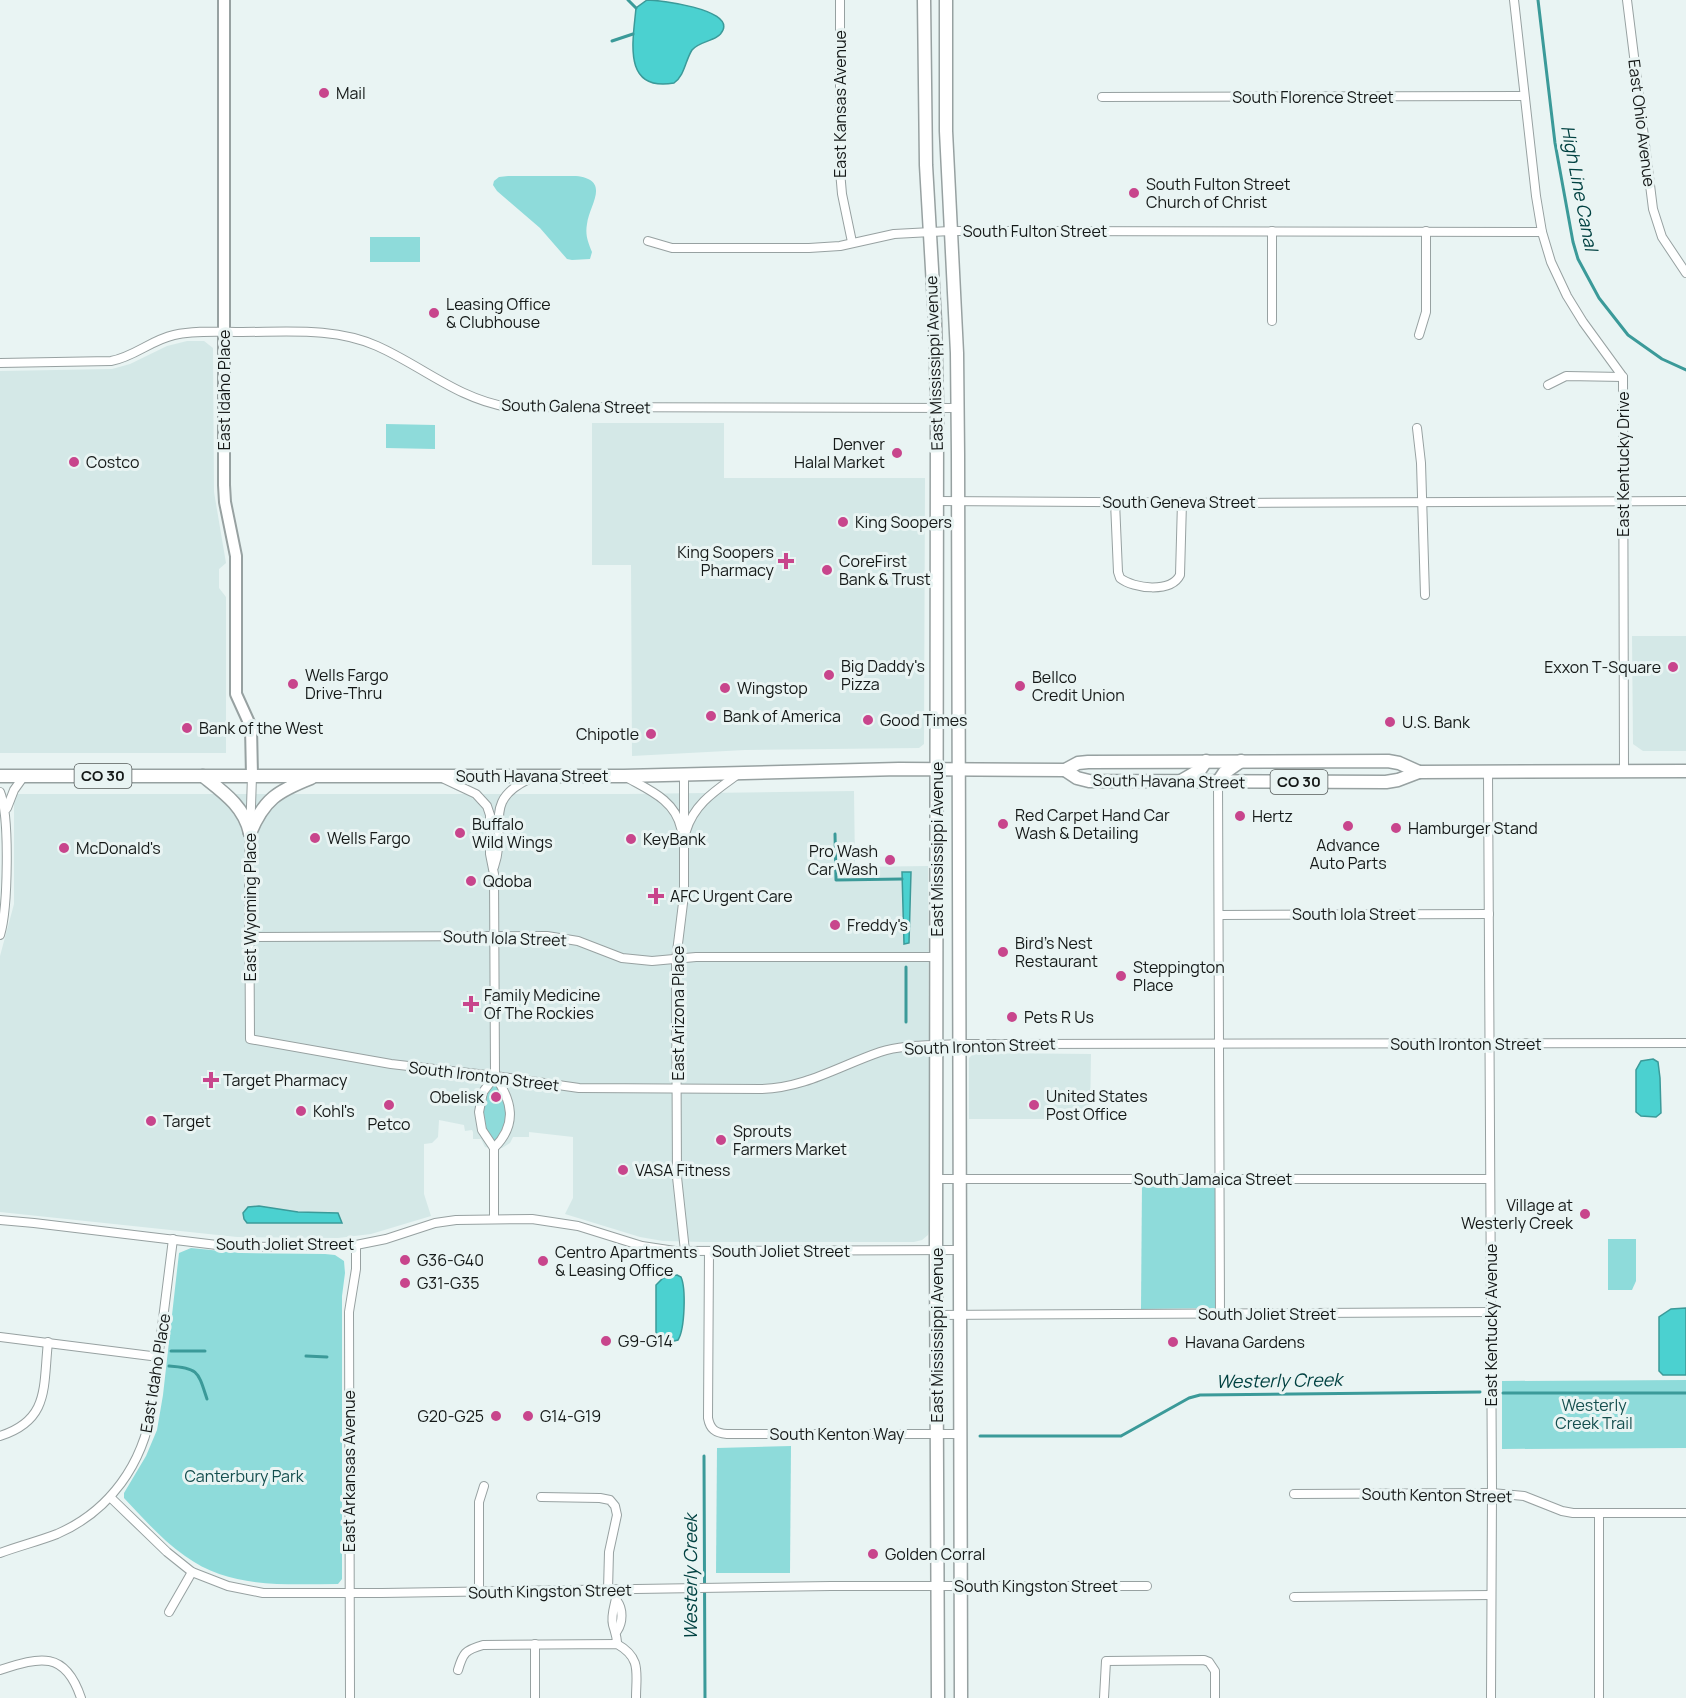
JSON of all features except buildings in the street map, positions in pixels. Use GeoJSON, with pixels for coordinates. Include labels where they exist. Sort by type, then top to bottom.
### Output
{"type":"FeatureCollection","features":[{"type":"Feature","properties":{"kind":"main road","name":"East Mississippi Avenue"},"geometry":{"type":"LineString","coordinates":[[924,0],[925,141],[937,407],[938,1698]]}},
{"type":"Feature","properties":{"kind":"main road","name":"East Mississippi Avenue"},"geometry":{"type":"LineString","coordinates":[[946,0],[946,131],[958,408],[961,1698]]}},
{"type":"Feature","properties":{"kind":"main road","name":"South Havana Street"},"geometry":{"type":"LineString","coordinates":[[0,776],[624,776],[937,768],[1065,770],[1078,763],[1095,761],[1394,762],[1419,772]]}},
{"type":"Feature","properties":{"kind":"main road"},"geometry":{"type":"LineString","coordinates":[[1177,783],[1196,773],[1206,761]]}},
{"type":"Feature","properties":{"kind":"main road"},"geometry":{"type":"LineString","coordinates":[[1218,782],[1224,773],[1241,761]]}},
{"type":"Feature","properties":{"kind":"main road"},"geometry":{"type":"LineString","coordinates":[[1317,782],[1341,761]]}},
{"type":"Feature","properties":{"kind":"main road","name":"South Havana Street"},"geometry":{"type":"LineString","coordinates":[[1065,770],[1077,778],[1089,781],[1177,783],[1386,782],[1419,772],[1686,771]]}},
{"type":"Feature","properties":{"kind":"main road"},"geometry":{"type":"LineString","coordinates":[[203,776],[236,804],[246,818],[250,833]]}},
{"type":"Feature","properties":{"kind":"main road"},"geometry":{"type":"LineString","coordinates":[[250,833],[258,813],[266,802],[282,791],[315,776]]}},
{"type":"Feature","properties":{"kind":"street","name":"East Idaho Place"},"geometry":{"type":"LineString","coordinates":[[224,0],[224,485],[225,502],[236,556],[236,694],[251,727],[252,776]]}},
{"type":"Feature","properties":{"kind":"street","name":"East Kansas Avenue"},"geometry":{"type":"LineString","coordinates":[[840,0],[840,171],[842,194],[852,243]]}},
{"type":"Feature","properties":{"kind":"street","name":"East Kentucky Drive"},"geometry":{"type":"LineString","coordinates":[[1514,0],[1542,231],[1551,262],[1567,296],[1623,377],[1624,771]]}},
{"type":"Feature","properties":{"kind":"street","name":"East Ohio Avenue"},"geometry":{"type":"LineString","coordinates":[[1627,0],[1652,206],[1666,243],[1686,273]]}},
{"type":"Feature","properties":{"kind":"street","name":"South Florence Street"},"geometry":{"type":"LineString","coordinates":[[1102,97],[1524,96]]}},
{"type":"Feature","properties":{"kind":"street","name":"South Fulton Street"},"geometry":{"type":"LineString","coordinates":[[648,240],[672,248],[809,248],[832,247],[886,235],[950,231],[1542,231]]}},
{"type":"Feature","properties":{"kind":"street"},"geometry":{"type":"LineString","coordinates":[[1272,231],[1272,321]]}},
{"type":"Feature","properties":{"kind":"street"},"geometry":{"type":"LineString","coordinates":[[1419,335],[1426,312],[1426,231]]}},
{"type":"Feature","properties":{"kind":"street","name":"South Galena Street"},"geometry":{"type":"LineString","coordinates":[[0,363],[104,362],[127,357],[172,335],[187,333],[320,333],[352,337],[383,348],[467,396],[508,407],[958,408]]}},
{"type":"Feature","properties":{"kind":"street"},"geometry":{"type":"LineString","coordinates":[[1548,385],[1566,376],[1623,377]]}},
{"type":"Feature","properties":{"kind":"street"},"geometry":{"type":"LineString","coordinates":[[1417,428],[1421,463],[1425,595]]}},
{"type":"Feature","properties":{"kind":"street","name":"South Geneva Street"},"geometry":{"type":"LineString","coordinates":[[937,501],[1422,503],[1686,501]]}},
{"type":"Feature","properties":{"kind":"street"},"geometry":{"type":"LineString","coordinates":[[1115,502],[1120,578],[1134,585],[1148,586],[1172,584],[1180,575],[1182,502]]}},
{"type":"Feature","properties":{"kind":"street"},"geometry":{"type":"LineString","coordinates":[[684,838],[691,816],[697,807],[740,772]]}},
{"type":"Feature","properties":{"kind":"street","name":"East Kentucky Avenue"},"geometry":{"type":"LineString","coordinates":[[1488,772],[1491,1698]]}},
{"type":"Feature","properties":{"kind":"street","name":"East Arizona Place"},"geometry":{"type":"LineString","coordinates":[[684,774],[683,909],[676,960],[678,1188],[685,1251]]}},
{"type":"Feature","properties":{"kind":"street"},"geometry":{"type":"LineString","coordinates":[[6,812],[14,790],[24,776]]}},
{"type":"Feature","properties":{"kind":"street","name":"East Wyoming Place"},"geometry":{"type":"LineString","coordinates":[[250,1038],[252,776]]}},
{"type":"Feature","properties":{"kind":"street"},"geometry":{"type":"LineString","coordinates":[[438,776],[476,794],[487,806],[490,815],[490,854],[494,867]]}},
{"type":"Feature","properties":{"kind":"street"},"geometry":{"type":"LineString","coordinates":[[494,1148],[507,1132],[510,1108],[507,1096],[495,1076],[494,867],[498,852],[501,801],[512,787],[535,776]]}},
{"type":"Feature","properties":{"kind":"street"},"geometry":{"type":"LineString","coordinates":[[624,776],[665,800],[678,818],[684,838]]}},
{"type":"Feature","properties":{"kind":"street"},"geometry":{"type":"LineString","coordinates":[[1218,782],[1220,1314]]}},
{"type":"Feature","properties":{"kind":"street"},"geometry":{"type":"LineString","coordinates":[[0,792],[6,812],[6,898],[0,935]]}},
{"type":"Feature","properties":{"kind":"street","name":"South Iola Street"},"geometry":{"type":"LineString","coordinates":[[1219,915],[1489,914]]}},
{"type":"Feature","properties":{"kind":"street","name":"South Iola Street"},"geometry":{"type":"LineString","coordinates":[[249,937],[554,936],[578,941],[628,959],[652,961],[696,957],[936,957]]}},
{"type":"Feature","properties":{"kind":"street","name":"South Ironton Street"},"geometry":{"type":"LineString","coordinates":[[250,1038],[391,1064],[579,1088],[677,1089],[788,1087],[810,1081],[882,1052],[958,1044],[1686,1043]]}},
{"type":"Feature","properties":{"kind":"street"},"geometry":{"type":"LineString","coordinates":[[494,1218],[494,1148],[482,1130],[479,1112],[483,1092],[495,1076]]}},
{"type":"Feature","properties":{"kind":"street","name":"South Jamaica Street"},"geometry":{"type":"LineString","coordinates":[[936,1179],[1490,1179]]}},
{"type":"Feature","properties":{"kind":"street","name":"South Joliet Street"},"geometry":{"type":"LineString","coordinates":[[0,1220],[235,1246],[356,1245],[444,1221],[494,1218],[565,1223],[649,1248],[685,1251],[959,1250]]}},
{"type":"Feature","properties":{"kind":"street","name":"East Idaho Place"},"geometry":{"type":"LineString","coordinates":[[110,1497],[127,1476],[143,1446],[150,1422],[173,1239]]}},
{"type":"Feature","properties":{"kind":"street","name":"East Arkansas Avenue"},"geometry":{"type":"LineString","coordinates":[[350,1698],[349,1312],[356,1269],[356,1245]]}},
{"type":"Feature","properties":{"kind":"street","name":"South Kenton Way"},"geometry":{"type":"LineString","coordinates":[[709,1251],[708,1418],[710,1426],[715,1431],[727,1434],[960,1434]]}},
{"type":"Feature","properties":{"kind":"street","name":"South Joliet Street"},"geometry":{"type":"LineString","coordinates":[[936,1315],[1491,1312]]}},
{"type":"Feature","properties":{"kind":"street"},"geometry":{"type":"LineString","coordinates":[[0,1337],[159,1357]]}},
{"type":"Feature","properties":{"kind":"street"},"geometry":{"type":"LineString","coordinates":[[0,1436],[23,1427],[39,1408],[43,1394],[48,1342]]}},
{"type":"Feature","properties":{"kind":"street"},"geometry":{"type":"LineString","coordinates":[[479,1592],[480,1502],[484,1486]]}},
{"type":"Feature","properties":{"kind":"street","name":"South Kenton Street"},"geometry":{"type":"LineString","coordinates":[[1294,1494],[1492,1493],[1524,1497],[1573,1513],[1686,1513]]}},
{"type":"Feature","properties":{"kind":"street"},"geometry":{"type":"LineString","coordinates":[[0,1553],[70,1527],[91,1514],[110,1497]]}},
{"type":"Feature","properties":{"kind":"street","name":"South Kingston Street"},"geometry":{"type":"LineString","coordinates":[[110,1497],[167,1552],[192,1572],[228,1586],[263,1593],[479,1592],[713,1587],[1147,1586]]}},
{"type":"Feature","properties":{"kind":"street"},"geometry":{"type":"LineString","coordinates":[[541,1497],[600,1498],[610,1500],[615,1506],[617,1515],[609,1552],[608,1590]]}},
{"type":"Feature","properties":{"kind":"street"},"geometry":{"type":"LineString","coordinates":[[1599,1513],[1599,1698]]}},
{"type":"Feature","properties":{"kind":"street"},"geometry":{"type":"LineString","coordinates":[[169,1612],[192,1572]]}},
{"type":"Feature","properties":{"kind":"street"},"geometry":{"type":"LineString","coordinates":[[617,1590],[613,1625],[617,1631],[617,1644]]}},
{"type":"Feature","properties":{"kind":"street"},"geometry":{"type":"LineString","coordinates":[[1294,1597],[1491,1595]]}},
{"type":"Feature","properties":{"kind":"street"},"geometry":{"type":"LineString","coordinates":[[535,1644],[535,1698]]}},
{"type":"Feature","properties":{"kind":"street"},"geometry":{"type":"LineString","coordinates":[[458,1670],[463,1654],[483,1645],[617,1644],[627,1650],[636,1662],[636,1698]]}},
{"type":"Feature","properties":{"kind":"street"},"geometry":{"type":"LineString","coordinates":[[0,1670],[30,1660],[49,1660],[65,1669],[71,1676],[81,1698]]}},
{"type":"Feature","properties":{"kind":"street"},"geometry":{"type":"LineString","coordinates":[[1104,1698],[1106,1661],[1204,1660],[1209,1662],[1215,1671],[1215,1698]]}},
{"type":"Feature","properties":{"kind":"shaded area"},"geometry":{"type":"Polygon","coordinates":[[[647,0],[693,7],[717,16],[723,23],[721,34],[692,50],[678,80],[674,83],[657,84],[646,80],[638,72],[634,61],[633,35],[636,8],[647,0]]]}},
{"type":"Feature","properties":{"kind":"shaded area"},"geometry":{"type":"Polygon","coordinates":[[[187,341],[204,341],[213,348],[214,492],[226,563],[219,569],[219,588],[226,597],[226,753],[0,753],[0,371],[112,369],[130,364],[167,346],[187,341]]]}},
{"type":"Feature","properties":{"kind":"shaded area"},"geometry":{"type":"Polygon","coordinates":[[[592,423],[724,423],[724,478],[925,478],[924,744],[919,748],[745,750],[632,756],[631,565],[592,565],[592,423]]]}},
{"type":"Feature","properties":{"kind":"shaded area"},"geometry":{"type":"Polygon","coordinates":[[[1632,636],[1686,636],[1686,751],[1643,751],[1633,744],[1632,636]]]}},
{"type":"Feature","properties":{"kind":"shaded area"},"geometry":{"type":"Polygon","coordinates":[[[854,791],[855,867],[928,866],[930,1227],[928,1235],[922,1240],[914,1242],[704,1242],[663,1241],[640,1237],[565,1214],[573,1198],[573,1137],[529,1132],[529,1137],[513,1137],[510,1143],[502,1148],[489,1148],[485,1147],[481,1139],[473,1139],[472,1130],[465,1131],[464,1125],[439,1120],[438,1137],[432,1143],[424,1144],[424,1194],[431,1216],[371,1234],[338,1238],[237,1237],[0,1212],[0,956],[14,904],[14,794],[627,794],[854,791]]]}},
{"type":"Feature","properties":{"kind":"shaded area"},"geometry":{"type":"Polygon","coordinates":[[[902,872],[911,872],[909,943],[904,944],[902,872]]]}},
{"type":"Feature","properties":{"kind":"shaded area"},"geometry":{"type":"Polygon","coordinates":[[[974,1053],[1091,1054],[1090,1119],[969,1119],[969,1058],[974,1053]]]}},
{"type":"Feature","properties":{"kind":"shaded area"},"geometry":{"type":"Polygon","coordinates":[[[1653,1059],[1658,1062],[1661,1113],[1656,1117],[1641,1116],[1636,1112],[1636,1070],[1641,1061],[1653,1059]]]}},
{"type":"Feature","properties":{"kind":"shaded area"},"geometry":{"type":"Polygon","coordinates":[[[259,1206],[298,1212],[338,1213],[342,1223],[247,1223],[243,1213],[248,1207],[259,1206]]]}},
{"type":"Feature","properties":{"kind":"shaded area"},"geometry":{"type":"Polygon","coordinates":[[[677,1275],[681,1277],[684,1290],[682,1327],[678,1340],[666,1343],[658,1339],[656,1332],[656,1285],[663,1278],[677,1275]]]}},
{"type":"Feature","properties":{"kind":"shaded area"},"geometry":{"type":"Polygon","coordinates":[[[1686,1308],[1686,1375],[1663,1375],[1659,1371],[1659,1317],[1671,1309],[1686,1308]]]}},
{"type":"Feature","properties":{"kind":"green space"},"geometry":{"type":"Polygon","coordinates":[[[576,176],[587,178],[593,183],[596,194],[586,228],[592,252],[590,259],[567,259],[540,228],[497,191],[493,185],[494,181],[499,177],[576,176]]]}},
{"type":"Feature","properties":{"kind":"green space"},"geometry":{"type":"Polygon","coordinates":[[[370,237],[420,237],[420,262],[370,262],[370,237]]]}},
{"type":"Feature","properties":{"kind":"green space"},"geometry":{"type":"Polygon","coordinates":[[[386,424],[435,425],[435,449],[386,448],[386,424]]]}},
{"type":"Feature","properties":{"kind":"green space"},"geometry":{"type":"Polygon","coordinates":[[[495,1076],[510,1108],[500,1143],[489,1141],[482,1130],[480,1103],[495,1076]]]}},
{"type":"Feature","properties":{"kind":"green space"},"geometry":{"type":"Polygon","coordinates":[[[1142,1183],[1215,1183],[1216,1308],[1141,1309],[1142,1183]]]}},
{"type":"Feature","properties":{"kind":"green space"},"geometry":{"type":"Polygon","coordinates":[[[1608,1239],[1636,1239],[1636,1281],[1632,1290],[1608,1290],[1608,1239]]]}},
{"type":"Feature","properties":{"kind":"green space","name":"Canterbury Park"},"geometry":{"type":"Polygon","coordinates":[[[191,1248],[241,1253],[325,1254],[335,1255],[344,1261],[342,1579],[338,1584],[258,1582],[220,1574],[202,1567],[177,1550],[124,1498],[124,1493],[146,1456],[157,1430],[179,1253],[191,1248]]]}},
{"type":"Feature","properties":{"kind":"green space","name":"Westerly Creek Trail"},"geometry":{"type":"Polygon","coordinates":[[[1686,1380],[1686,1448],[1502,1449],[1502,1381],[1686,1380]]]}},
{"type":"Feature","properties":{"kind":"green space"},"geometry":{"type":"Polygon","coordinates":[[[791,1446],[790,1573],[716,1573],[717,1448],[791,1446]]]}},
{"type":"Feature","properties":{"kind":"waterway"},"geometry":{"type":"LineString","coordinates":[[628,0],[636,8]]}},
{"type":"Feature","properties":{"kind":"waterway","name":"High Line Canal"},"geometry":{"type":"LineString","coordinates":[[1538,0],[1555,143],[1578,259],[1599,298],[1628,335],[1662,359],[1686,370]]}},
{"type":"Feature","properties":{"kind":"waterway"},"geometry":{"type":"LineString","coordinates":[[612,41],[633,34]]}},
{"type":"Feature","properties":{"kind":"waterway"},"geometry":{"type":"LineString","coordinates":[[835,834],[836,880],[902,879]]}},
{"type":"Feature","properties":{"kind":"waterway"},"geometry":{"type":"LineString","coordinates":[[906,967],[906,1022]]}},
{"type":"Feature","properties":{"kind":"waterway"},"geometry":{"type":"LineString","coordinates":[[171,1351],[205,1351]]}},
{"type":"Feature","properties":{"kind":"waterway"},"geometry":{"type":"LineString","coordinates":[[306,1356],[327,1357]]}},
{"type":"Feature","properties":{"kind":"waterway"},"geometry":{"type":"LineString","coordinates":[[169,1366],[186,1368],[196,1373],[207,1399]]}},
{"type":"Feature","properties":{"kind":"waterway","name":"Westerly Creek"},"geometry":{"type":"LineString","coordinates":[[980,1436],[1121,1436],[1189,1398],[1200,1395],[1480,1392]]}},
{"type":"Feature","properties":{"kind":"waterway","name":"Westerly Creek"},"geometry":{"type":"LineString","coordinates":[[1503,1393],[1686,1393]]}},
{"type":"Feature","properties":{"kind":"waterway","name":"Westerly Creek"},"geometry":{"type":"LineString","coordinates":[[704,1456],[705,1698]]}},
{"type":"Feature","properties":{"kind":"place","name":"Mail"},"geometry":{"type":"Point","coordinates":[324,93]}},
{"type":"Feature","properties":{"kind":"place","name":"South Fulton Street Church of Christ"},"geometry":{"type":"Point","coordinates":[1134,193]}},
{"type":"Feature","properties":{"kind":"place","name":"Leasing Office & Clubhouse"},"geometry":{"type":"Point","coordinates":[434,313]}},
{"type":"Feature","properties":{"kind":"place","name":"Denver Halal Market"},"geometry":{"type":"Point","coordinates":[897,453]}},
{"type":"Feature","properties":{"kind":"place","name":"Costco"},"geometry":{"type":"Point","coordinates":[74,462]}},
{"type":"Feature","properties":{"kind":"place","name":"King Soopers"},"geometry":{"type":"Point","coordinates":[843,522]}},
{"type":"Feature","properties":{"kind":"place","name":"King Soopers Pharmacy"},"geometry":{"type":"Point","coordinates":[786,561]}},
{"type":"Feature","properties":{"kind":"place","name":"CoreFirst Bank & Trust"},"geometry":{"type":"Point","coordinates":[827,570]}},
{"type":"Feature","properties":{"kind":"place","name":"Exxon T-Square"},"geometry":{"type":"Point","coordinates":[1673,667]}},
{"type":"Feature","properties":{"kind":"place","name":"Big Daddy's Pizza"},"geometry":{"type":"Point","coordinates":[829,675]}},
{"type":"Feature","properties":{"kind":"place","name":"Wells Fargo Drive-Thru"},"geometry":{"type":"Point","coordinates":[293,684]}},
{"type":"Feature","properties":{"kind":"place","name":"Bellco Credit Union"},"geometry":{"type":"Point","coordinates":[1020,686]}},
{"type":"Feature","properties":{"kind":"place","name":"Wingstop"},"geometry":{"type":"Point","coordinates":[725,688]}},
{"type":"Feature","properties":{"kind":"place","name":"Bank of America"},"geometry":{"type":"Point","coordinates":[711,716]}},
{"type":"Feature","properties":{"kind":"place","name":"Good Times"},"geometry":{"type":"Point","coordinates":[868,720]}},
{"type":"Feature","properties":{"kind":"place","name":"U.S. Bank"},"geometry":{"type":"Point","coordinates":[1390,722]}},
{"type":"Feature","properties":{"kind":"place","name":"Bank of the West"},"geometry":{"type":"Point","coordinates":[187,728]}},
{"type":"Feature","properties":{"kind":"place","name":"Chipotle"},"geometry":{"type":"Point","coordinates":[651,734]}},
{"type":"Feature","properties":{"kind":"place","name":"Hertz"},"geometry":{"type":"Point","coordinates":[1240,816]}},
{"type":"Feature","properties":{"kind":"place","name":"Red Carpet Hand Car Wash & Detailing"},"geometry":{"type":"Point","coordinates":[1003,824]}},
{"type":"Feature","properties":{"kind":"place","name":"Advance Auto Parts"},"geometry":{"type":"Point","coordinates":[1348,826]}},
{"type":"Feature","properties":{"kind":"place","name":"Hamburger Stand"},"geometry":{"type":"Point","coordinates":[1396,828]}},
{"type":"Feature","properties":{"kind":"place","name":"Buffalo Wild Wings"},"geometry":{"type":"Point","coordinates":[460,833]}},
{"type":"Feature","properties":{"kind":"place","name":"Wells Fargo"},"geometry":{"type":"Point","coordinates":[315,838]}},
{"type":"Feature","properties":{"kind":"place","name":"KeyBank"},"geometry":{"type":"Point","coordinates":[631,839]}},
{"type":"Feature","properties":{"kind":"place","name":"McDonald's"},"geometry":{"type":"Point","coordinates":[64,848]}},
{"type":"Feature","properties":{"kind":"place","name":"Pro Wash Car Wash"},"geometry":{"type":"Point","coordinates":[890,860]}},
{"type":"Feature","properties":{"kind":"place","name":"Qdoba"},"geometry":{"type":"Point","coordinates":[471,881]}},
{"type":"Feature","properties":{"kind":"place","name":"AFC Urgent Care"},"geometry":{"type":"Point","coordinates":[656,896]}},
{"type":"Feature","properties":{"kind":"place","name":"Freddy's"},"geometry":{"type":"Point","coordinates":[835,925]}},
{"type":"Feature","properties":{"kind":"place","name":"Bird's Nest Restaurant"},"geometry":{"type":"Point","coordinates":[1003,952]}},
{"type":"Feature","properties":{"kind":"place","name":"Steppington Place"},"geometry":{"type":"Point","coordinates":[1121,976]}},
{"type":"Feature","properties":{"kind":"place","name":"Family Medicine Of The Rockies"},"geometry":{"type":"Point","coordinates":[471,1004]}},
{"type":"Feature","properties":{"kind":"place","name":"Pets R Us"},"geometry":{"type":"Point","coordinates":[1012,1017]}},
{"type":"Feature","properties":{"kind":"place","name":"Target Pharmacy"},"geometry":{"type":"Point","coordinates":[211,1080]}},
{"type":"Feature","properties":{"kind":"place","name":"Obelisk"},"geometry":{"type":"Point","coordinates":[496,1097]}},
{"type":"Feature","properties":{"kind":"place","name":"Petco"},"geometry":{"type":"Point","coordinates":[389,1105]}},
{"type":"Feature","properties":{"kind":"place","name":"United States Post Office"},"geometry":{"type":"Point","coordinates":[1034,1105]}},
{"type":"Feature","properties":{"kind":"place","name":"Kohl's"},"geometry":{"type":"Point","coordinates":[301,1111]}},
{"type":"Feature","properties":{"kind":"place","name":"Target"},"geometry":{"type":"Point","coordinates":[151,1121]}},
{"type":"Feature","properties":{"kind":"place","name":"Sprouts Farmers Market"},"geometry":{"type":"Point","coordinates":[721,1140]}},
{"type":"Feature","properties":{"kind":"place","name":"VASA Fitness"},"geometry":{"type":"Point","coordinates":[623,1170]}},
{"type":"Feature","properties":{"kind":"place","name":"Village at Westerly Creek"},"geometry":{"type":"Point","coordinates":[1585,1214]}},
{"type":"Feature","properties":{"kind":"place","name":"G36-G40"},"geometry":{"type":"Point","coordinates":[405,1260]}},
{"type":"Feature","properties":{"kind":"place","name":"Centro Apartments & Leasing Office"},"geometry":{"type":"Point","coordinates":[543,1261]}},
{"type":"Feature","properties":{"kind":"place","name":"G31-G35"},"geometry":{"type":"Point","coordinates":[405,1283]}},
{"type":"Feature","properties":{"kind":"place","name":"G9-G14"},"geometry":{"type":"Point","coordinates":[606,1341]}},
{"type":"Feature","properties":{"kind":"place","name":"Havana Gardens"},"geometry":{"type":"Point","coordinates":[1173,1342]}},
{"type":"Feature","properties":{"kind":"place","name":"G20-G25"},"geometry":{"type":"Point","coordinates":[496,1416]}},
{"type":"Feature","properties":{"kind":"place","name":"G14-G19"},"geometry":{"type":"Point","coordinates":[528,1416]}},
{"type":"Feature","properties":{"kind":"place","name":"Golden Corral"},"geometry":{"type":"Point","coordinates":[873,1554]}}]}
